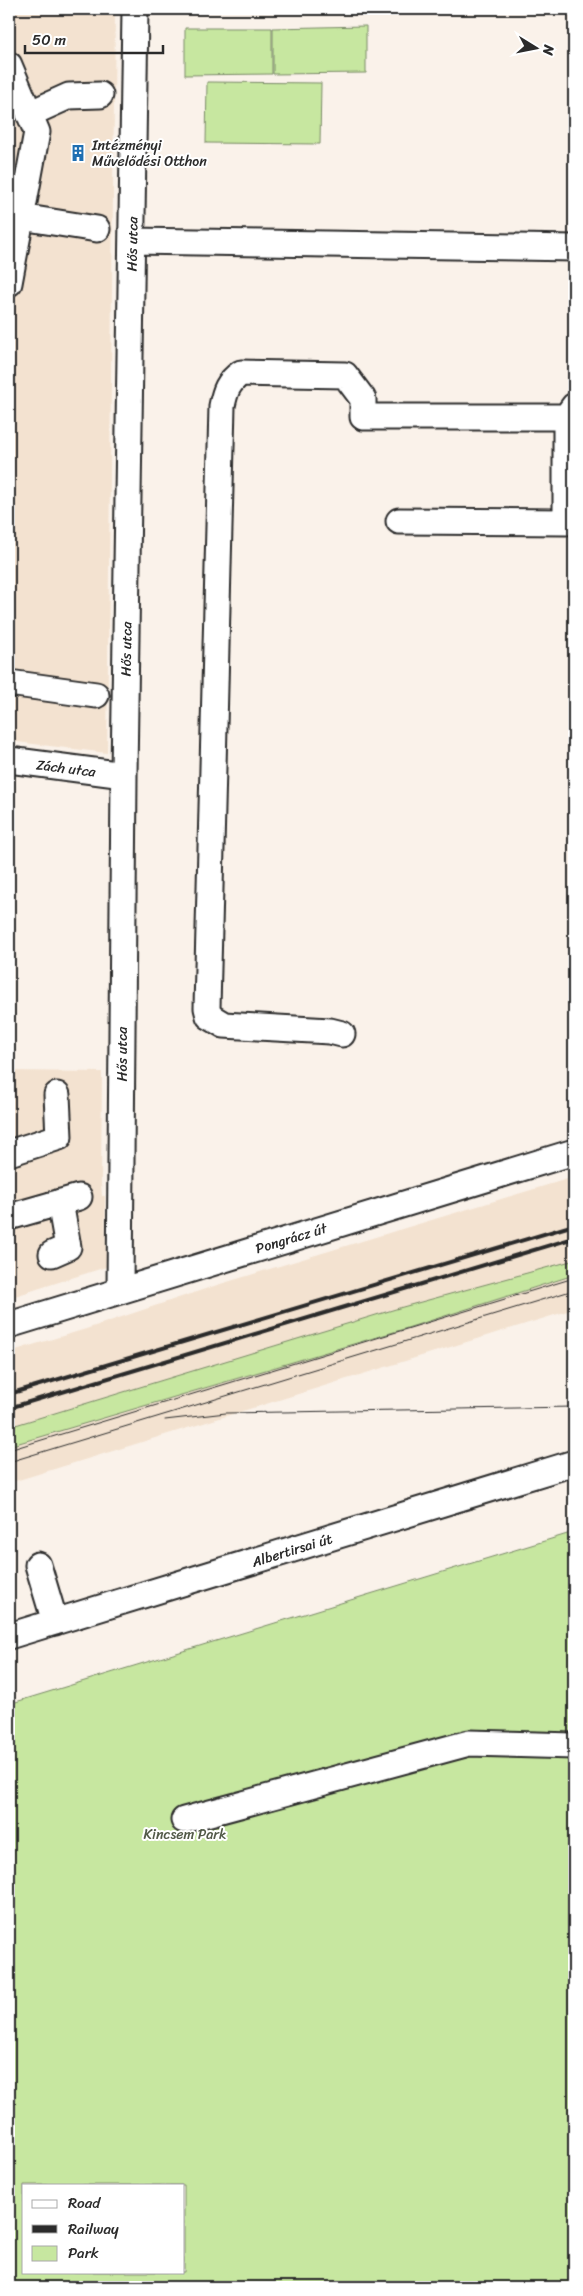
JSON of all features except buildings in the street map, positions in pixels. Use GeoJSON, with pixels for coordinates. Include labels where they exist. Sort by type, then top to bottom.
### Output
{"type":"FeatureCollection","features":[{"type":"Feature","properties":{"kind":"street","name":"Hős utca"},"geometry":{"type":"LineString","coordinates":[[120,1290],[124,775],[135,9]]}},
{"type":"Feature","properties":{"kind":"street"},"geometry":{"type":"LineString","coordinates":[[9,65],[37,132],[9,283]]}},
{"type":"Feature","properties":{"kind":"street"},"geometry":{"type":"LineString","coordinates":[[29,114],[69,96],[100,95]]}},
{"type":"Feature","properties":{"kind":"street"},"geometry":{"type":"LineString","coordinates":[[21,217],[97,229]]}},
{"type":"Feature","properties":{"kind":"street"},"geometry":{"type":"LineString","coordinates":[[132,241],[574,248]]}},
{"type":"Feature","properties":{"kind":"street"},"geometry":{"type":"LineString","coordinates":[[342,1034],[330,1031],[224,1025],[209,1016],[207,1008],[222,406],[231,380],[241,373],[345,374],[363,400],[363,417],[570,411],[566,522],[399,521]]}},
{"type":"Feature","properties":{"kind":"street"},"geometry":{"type":"LineString","coordinates":[[9,683],[96,695]]}},
{"type":"Feature","properties":{"kind":"street","name":"Zách utca"},"geometry":{"type":"LineString","coordinates":[[9,760],[124,775]]}},
{"type":"Feature","properties":{"kind":"street"},"geometry":{"type":"LineString","coordinates":[[9,1153],[59,1137],[57,1095]]}},
{"type":"Feature","properties":{"kind":"street","name":"Pongrácz út"},"geometry":{"type":"LineString","coordinates":[[9,1325],[574,1152]]}},
{"type":"Feature","properties":{"kind":"street"},"geometry":{"type":"LineString","coordinates":[[9,1218],[69,1200],[68,1247],[52,1254]]}},
{"type":"Feature","properties":{"kind":"street","name":"Albertirsai út"},"geometry":{"type":"LineString","coordinates":[[9,1636],[574,1463]]}},
{"type":"Feature","properties":{"kind":"street"},"geometry":{"type":"LineString","coordinates":[[38,1564],[55,1622]]}},
{"type":"Feature","properties":{"kind":"street"},"geometry":{"type":"LineString","coordinates":[[184,1820],[468,1743],[574,1746]]}},
{"type":"Feature","properties":{"kind":"shaded area"},"geometry":{"type":"Polygon","coordinates":[[[9,9],[115,9],[107,753],[9,741],[9,9]]]}},
{"type":"Feature","properties":{"kind":"shaded area"},"geometry":{"type":"Polygon","coordinates":[[[9,1071],[102,1072],[101,1184],[102,1196],[105,1196],[106,1267],[9,1298],[9,1071]]]}},
{"type":"Feature","properties":{"kind":"shaded area"},"geometry":{"type":"Polygon","coordinates":[[[574,1177],[574,1258],[572,1261],[399,1308],[9,1427],[9,1352],[86,1329],[217,1285],[574,1177]]]}},
{"type":"Feature","properties":{"kind":"shaded area"},"geometry":{"type":"Polygon","coordinates":[[[574,1275],[574,1309],[9,1483],[9,1446],[404,1329],[574,1275]]]}},
{"type":"Feature","properties":{"kind":"green space"},"geometry":{"type":"Polygon","coordinates":[[[366,26],[366,73],[273,74],[273,28],[366,26]]]}},
{"type":"Feature","properties":{"kind":"green space"},"geometry":{"type":"Polygon","coordinates":[[[185,28],[272,28],[272,74],[185,75],[185,28]]]}},
{"type":"Feature","properties":{"kind":"green space"},"geometry":{"type":"Polygon","coordinates":[[[207,82],[321,83],[320,144],[206,143],[207,82]]]}},
{"type":"Feature","properties":{"kind":"green space"},"geometry":{"type":"Polygon","coordinates":[[[574,1258],[574,1275],[404,1329],[9,1446],[9,1427],[399,1308],[571,1261],[574,1258]]]}},
{"type":"Feature","properties":{"kind":"green space","name":"Kincsem Park"},"geometry":{"type":"Polygon","coordinates":[[[574,1532],[574,2287],[9,2287],[9,1704],[574,1532]]]}},
{"type":"Feature","properties":{"kind":"tram line"},"geometry":{"type":"LineString","coordinates":[[9,1450],[574,1278]]}},
{"type":"Feature","properties":{"kind":"tram line"},"geometry":{"type":"LineString","coordinates":[[9,1462],[574,1290]]}},
{"type":"Feature","properties":{"kind":"tram line"},"geometry":{"type":"LineString","coordinates":[[165,1420],[226,1413],[574,1407]]}},
{"type":"Feature","properties":{"kind":"railway"},"geometry":{"type":"LineString","coordinates":[[9,1394],[574,1225]]}},
{"type":"Feature","properties":{"kind":"railway"},"geometry":{"type":"LineString","coordinates":[[9,1408],[574,1238]]}},
{"type":"Feature","properties":{"kind":"place","name":"Intézményi Művelődési Otthon"},"geometry":{"type":"Point","coordinates":[78,153]}}]}
